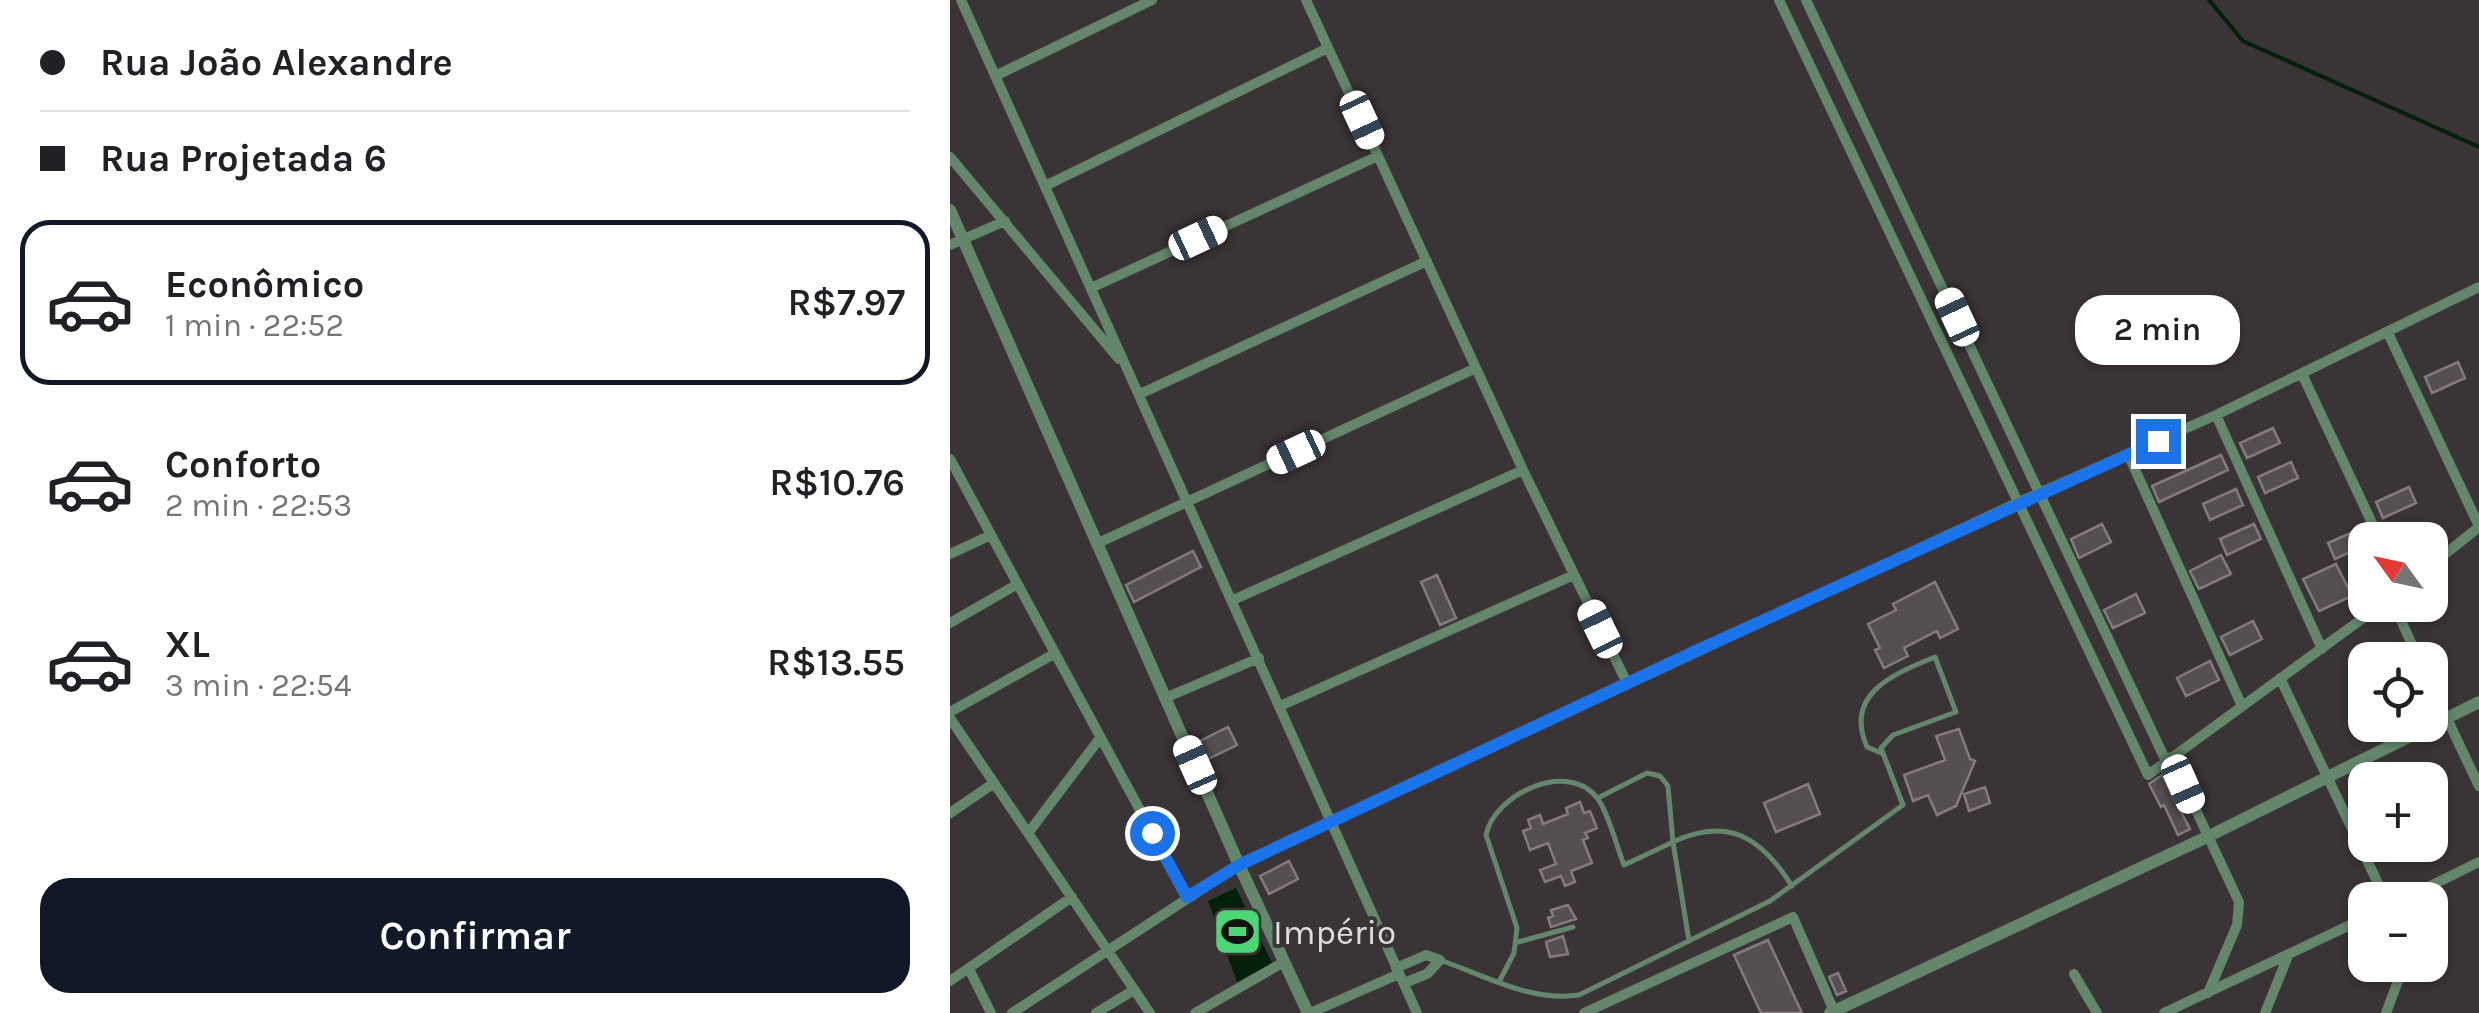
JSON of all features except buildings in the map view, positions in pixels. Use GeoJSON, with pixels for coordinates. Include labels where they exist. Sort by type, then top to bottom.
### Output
{"type":"FeatureCollection","features":[{"type":"Feature","properties":{"kind":"street"},"geometry":{"type":"LineString","coordinates":[[961,0],[1417,1013]]}},
{"type":"Feature","properties":{"kind":"street"},"geometry":{"type":"LineString","coordinates":[[995,76],[1152,0]]}},
{"type":"Feature","properties":{"kind":"street"},"geometry":{"type":"LineString","coordinates":[[1306,0],[1523,470],[1627,683]]}},
{"type":"Feature","properties":{"kind":"street"},"geometry":{"type":"LineString","coordinates":[[1779,0],[2148,775],[2358,622]]}},
{"type":"Feature","properties":{"kind":"street"},"geometry":{"type":"LineString","coordinates":[[1806,0],[2239,902],[2240,913],[2208,992]]}},
{"type":"Feature","properties":{"kind":"street"},"geometry":{"type":"LineString","coordinates":[[1045,186],[1328,48]]}},
{"type":"Feature","properties":{"kind":"street"},"geometry":{"type":"LineString","coordinates":[[1091,288],[1378,156]]}},
{"type":"Feature","properties":{"kind":"street"},"geometry":{"type":"LineString","coordinates":[[950,157],[1130,372]]}},
{"type":"Feature","properties":{"kind":"street"},"geometry":{"type":"LineString","coordinates":[[950,210],[957,242],[1309,1013],[1399,975],[1426,955],[1440,960],[1426,974],[1399,975]]}},
{"type":"Feature","properties":{"kind":"street"},"geometry":{"type":"LineString","coordinates":[[957,242],[1005,220]]}},
{"type":"Feature","properties":{"kind":"street"},"geometry":{"type":"LineString","coordinates":[[1140,394],[1427,261]]}},
{"type":"Feature","properties":{"kind":"street"},"geometry":{"type":"LineString","coordinates":[[1012,1013],[1239,865],[2019,502],[2216,415],[2479,288]]}},
{"type":"Feature","properties":{"kind":"street"},"geometry":{"type":"LineString","coordinates":[[2388,333],[2479,526],[2448,551]]}},
{"type":"Feature","properties":{"kind":"street"},"geometry":{"type":"LineString","coordinates":[[1096,544],[1476,368]]}},
{"type":"Feature","properties":{"kind":"street"},"geometry":{"type":"LineString","coordinates":[[2302,374],[2372,522]]}},
{"type":"Feature","properties":{"kind":"street"},"geometry":{"type":"LineString","coordinates":[[2216,415],[2322,649]]}},
{"type":"Feature","properties":{"kind":"street"},"geometry":{"type":"LineString","coordinates":[[2128,454],[2242,706]]}},
{"type":"Feature","properties":{"kind":"street"},"geometry":{"type":"LineString","coordinates":[[950,459],[1187,897]]}},
{"type":"Feature","properties":{"kind":"street"},"geometry":{"type":"LineString","coordinates":[[1233,600],[1523,470]]}},
{"type":"Feature","properties":{"kind":"street"},"geometry":{"type":"LineString","coordinates":[[950,554],[991,535]]}},
{"type":"Feature","properties":{"kind":"street"},"geometry":{"type":"LineString","coordinates":[[1280,706],[1574,576]]}},
{"type":"Feature","properties":{"kind":"street"},"geometry":{"type":"LineString","coordinates":[[950,623],[1016,586]]}},
{"type":"Feature","properties":{"kind":"street"},"geometry":{"type":"LineString","coordinates":[[1054,654],[950,715],[1150,1013]]}},
{"type":"Feature","properties":{"kind":"street"},"geometry":{"type":"LineString","coordinates":[[1165,698],[1259,658]]}},
{"type":"Feature","properties":{"kind":"street"},"geometry":{"type":"LineString","coordinates":[[2280,678],[2377,882]]}},
{"type":"Feature","properties":{"kind":"street"},"geometry":{"type":"LineString","coordinates":[[2448,717],[2479,702]]}},
{"type":"Feature","properties":{"kind":"street"},"geometry":{"type":"LineString","coordinates":[[2448,722],[2479,786]]}},
{"type":"Feature","properties":{"kind":"street"},"geometry":{"type":"LineString","coordinates":[[1029,832],[1100,738]]}},
{"type":"Feature","properties":{"kind":"street"},"geometry":{"type":"LineString","coordinates":[[1584,1013],[1793,918],[1832,1012],[2207,837],[2398,742]]}},
{"type":"Feature","properties":{"kind":"street"},"geometry":{"type":"LineString","coordinates":[[950,813],[994,783]]}},
{"type":"Feature","properties":{"kind":"street"},"geometry":{"type":"LineString","coordinates":[[2438,882],[2479,862]]}},
{"type":"Feature","properties":{"kind":"street"},"geometry":{"type":"LineString","coordinates":[[950,981],[1072,897]]}},
{"type":"Feature","properties":{"kind":"street"},"geometry":{"type":"LineString","coordinates":[[2164,1013],[2348,926]]}},
{"type":"Feature","properties":{"kind":"street"},"geometry":{"type":"LineString","coordinates":[[2265,1013],[2288,956]]}},
{"type":"Feature","properties":{"kind":"street"},"geometry":{"type":"LineString","coordinates":[[1195,1013],[1284,962]]}},
{"type":"Feature","properties":{"kind":"street"},"geometry":{"type":"LineString","coordinates":[[969,968],[991,1013]]}},
{"type":"Feature","properties":{"kind":"street"},"geometry":{"type":"LineString","coordinates":[[2074,974],[2097,1013]]}},
{"type":"Feature","properties":{"kind":"street"},"geometry":{"type":"LineString","coordinates":[[2386,1013],[2398,982]]}},
{"type":"Feature","properties":{"kind":"street"},"geometry":{"type":"LineString","coordinates":[[1096,1013],[1134,990]]}},
{"type":"Feature","properties":{"kind":"lane"},"geometry":{"type":"LineString","coordinates":[[1440,960],[1546,998],[1579,995],[1770,902],[1903,804],[1881,753],[1884,741],[1893,736],[1956,712],[1935,657],[1892,675],[1865,702],[1861,714],[1863,737],[1867,746],[1881,753]]}},
{"type":"Feature","properties":{"kind":"lane"},"geometry":{"type":"LineString","coordinates":[[1598,798],[1647,774],[1660,776],[1668,786],[1689,941]]}},
{"type":"Feature","properties":{"kind":"lane"},"geometry":{"type":"LineString","coordinates":[[1499,982],[1518,942],[1510,898],[1486,835],[1489,823],[1510,802],[1541,783],[1573,784],[1598,798],[1624,865],[1706,831],[1730,831],[1747,837],[1778,864],[1792,886]]}},
{"type":"Feature","properties":{"kind":"lane"},"geometry":{"type":"LineString","coordinates":[[1518,942],[1573,927]]}},
{"type":"Feature","properties":{"kind":"shaded area","name":"Império"},"geometry":{"type":"Polygon","coordinates":[[[1236,888],[1272,963],[1237,982],[1208,901],[1236,888]]]}},
{"type":"Feature","properties":{"kind":"waterway"},"geometry":{"type":"LineString","coordinates":[[2209,0],[2243,41],[2479,147]]}},
{"type":"Feature","properties":{"kind":"place","name":"Império"},"geometry":{"type":"Point","coordinates":[1238,932]}},
{"type":"Feature","properties":{"kind":"route"},"geometry":{"type":"LineString","coordinates":[[1152,833],[1187,897],[1239,865],[2158,441]]}}]}
